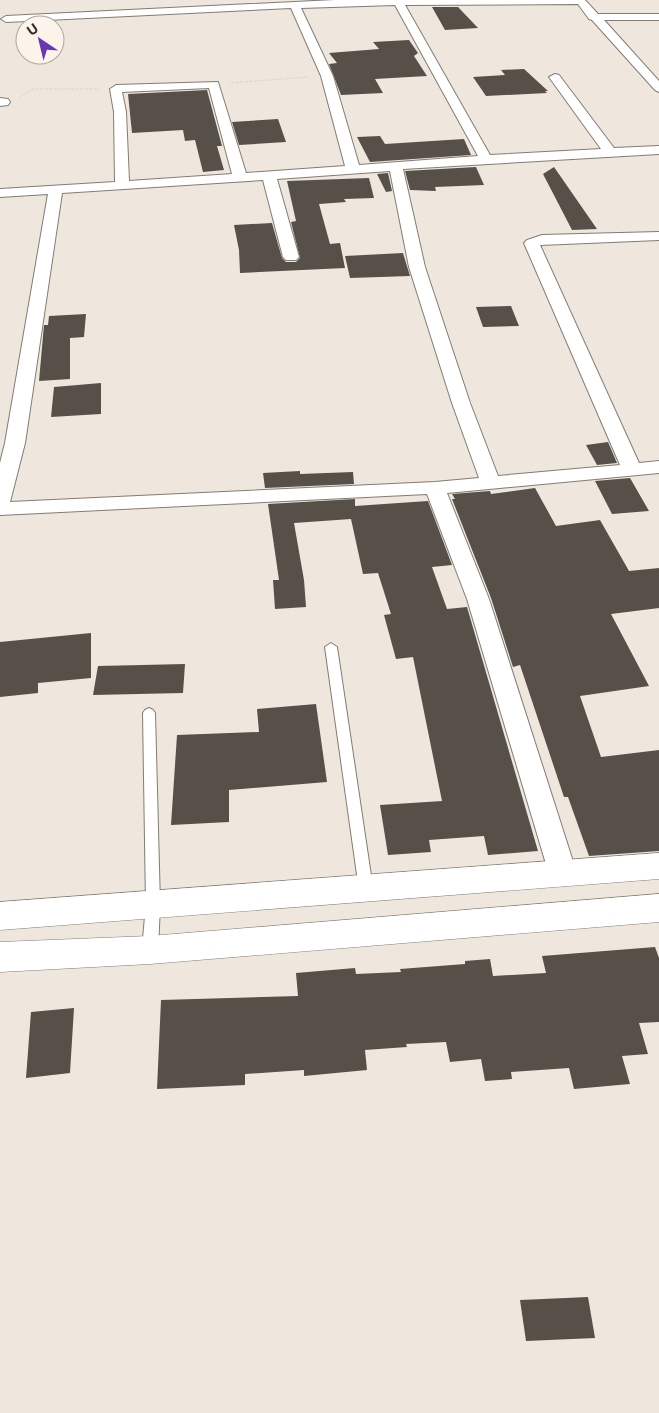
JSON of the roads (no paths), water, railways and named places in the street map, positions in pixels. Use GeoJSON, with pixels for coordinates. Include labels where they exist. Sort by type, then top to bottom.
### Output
{"type":"FeatureCollection","features":[{"type":"Feature","properties":{"kind":"highway"},"geometry":{"type":"LineString","coordinates":[[0,916],[659,866]]}},
{"type":"Feature","properties":{"kind":"highway"},"geometry":{"type":"LineString","coordinates":[[0,957],[150,950],[659,908]]}},
{"type":"Feature","properties":{"kind":"street"},"geometry":{"type":"LineString","coordinates":[[6,20],[295,5],[398,2],[580,1],[659,88]]}},
{"type":"Feature","properties":{"kind":"street"},"geometry":{"type":"LineString","coordinates":[[398,2],[486,159]]}},
{"type":"Feature","properties":{"kind":"street"},"geometry":{"type":"LineString","coordinates":[[295,5],[327,76],[353,169]]}},
{"type":"Feature","properties":{"kind":"street"},"geometry":{"type":"LineString","coordinates":[[594,18],[659,16]]}},
{"type":"Feature","properties":{"kind":"street"},"geometry":{"type":"LineString","coordinates":[[555,77],[610,152]]}},
{"type":"Feature","properties":{"kind":"street"},"geometry":{"type":"LineString","coordinates":[[122,186],[120,112],[116,89],[214,84],[240,177]]}},
{"type":"Feature","properties":{"kind":"street"},"geometry":{"type":"LineString","coordinates":[[0,193],[269,176],[486,159],[655,150],[659,165]]}},
{"type":"Feature","properties":{"kind":"street"},"geometry":{"type":"LineString","coordinates":[[396,166],[417,267],[461,402],[491,483]]}},
{"type":"Feature","properties":{"kind":"street"},"geometry":{"type":"LineString","coordinates":[[269,176],[291,256]]}},
{"type":"Feature","properties":{"kind":"street"},"geometry":{"type":"LineString","coordinates":[[0,502],[15,443],[56,189]]}},
{"type":"Feature","properties":{"kind":"street"},"geometry":{"type":"LineString","coordinates":[[632,468],[560,312],[532,243],[542,239],[659,236]]}},
{"type":"Feature","properties":{"kind":"street"},"geometry":{"type":"LineString","coordinates":[[0,509],[98,502],[435,488],[632,468],[659,467]]}},
{"type":"Feature","properties":{"kind":"street"},"geometry":{"type":"LineString","coordinates":[[435,488],[478,599],[563,874]]}},
{"type":"Feature","properties":{"kind":"lane"},"geometry":{"type":"LineString","coordinates":[[330,647],[366,889]]}},
{"type":"Feature","properties":{"kind":"lane"},"geometry":{"type":"LineString","coordinates":[[149,713],[153,905],[150,950]]}}]}
